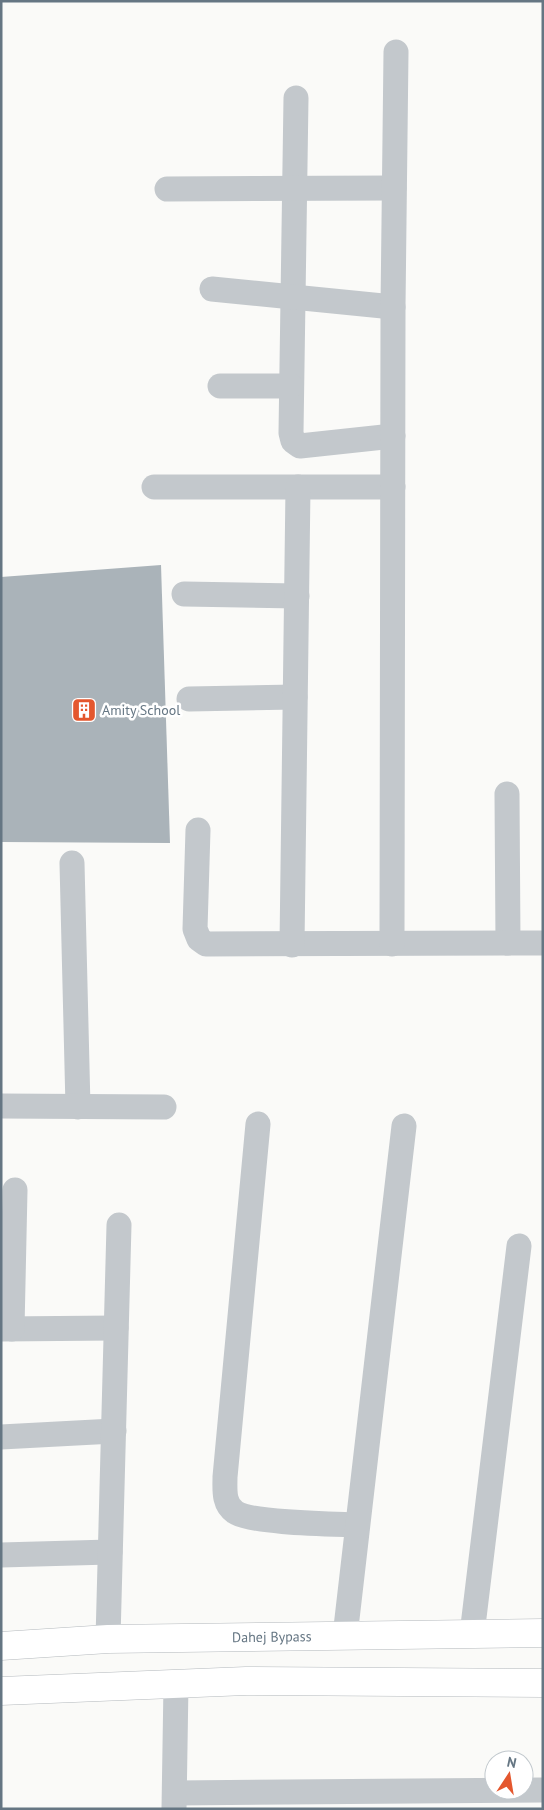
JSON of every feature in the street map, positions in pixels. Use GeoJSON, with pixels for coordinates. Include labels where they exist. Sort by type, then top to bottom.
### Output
{"type":"FeatureCollection","features":[{"type":"Feature","properties":{"kind":"highway","name":"Dahej Bypass"},"geometry":{"type":"LineString","coordinates":[[1,1646],[108,1640],[543,1633]]}},
{"type":"Feature","properties":{"kind":"highway"},"geometry":{"type":"LineString","coordinates":[[1,1691],[246,1681],[543,1683]]}},
{"type":"Feature","properties":{"kind":"street"},"geometry":{"type":"LineString","coordinates":[[392,944],[393,307],[396,52]]}},
{"type":"Feature","properties":{"kind":"street"},"geometry":{"type":"LineString","coordinates":[[296,98],[291,433],[293,441],[300,446],[393,436]]}},
{"type":"Feature","properties":{"kind":"street"},"geometry":{"type":"LineString","coordinates":[[167,189],[394,188]]}},
{"type":"Feature","properties":{"kind":"street"},"geometry":{"type":"LineString","coordinates":[[212,289],[393,307]]}},
{"type":"Feature","properties":{"kind":"street"},"geometry":{"type":"LineString","coordinates":[[220,386],[292,386]]}},
{"type":"Feature","properties":{"kind":"street"},"geometry":{"type":"LineString","coordinates":[[292,945],[298,487]]}},
{"type":"Feature","properties":{"kind":"street"},"geometry":{"type":"LineString","coordinates":[[154,488],[393,487]]}},
{"type":"Feature","properties":{"kind":"street"},"geometry":{"type":"LineString","coordinates":[[184,594],[297,596]]}},
{"type":"Feature","properties":{"kind":"street"},"geometry":{"type":"LineString","coordinates":[[189,699],[296,697]]}},
{"type":"Feature","properties":{"kind":"street"},"geometry":{"type":"LineString","coordinates":[[507,794],[508,944]]}},
{"type":"Feature","properties":{"kind":"street"},"geometry":{"type":"LineString","coordinates":[[198,830],[195,929],[199,939],[206,944],[543,943]]}},
{"type":"Feature","properties":{"kind":"street"},"geometry":{"type":"LineString","coordinates":[[72,863],[78,1107]]}},
{"type":"Feature","properties":{"kind":"street"},"geometry":{"type":"LineString","coordinates":[[1,1106],[164,1107]]}},
{"type":"Feature","properties":{"kind":"street"},"geometry":{"type":"LineString","coordinates":[[258,1124],[225,1477],[225,1499],[234,1512],[254,1518],[357,1525]]}},
{"type":"Feature","properties":{"kind":"street"},"geometry":{"type":"LineString","coordinates":[[345,1636],[404,1126]]}},
{"type":"Feature","properties":{"kind":"street"},"geometry":{"type":"LineString","coordinates":[[15,1190],[7,1329],[116,1328]]}},
{"type":"Feature","properties":{"kind":"street"},"geometry":{"type":"LineString","coordinates":[[108,1640],[119,1225]]}},
{"type":"Feature","properties":{"kind":"street"},"geometry":{"type":"LineString","coordinates":[[472,1634],[519,1246]]}},
{"type":"Feature","properties":{"kind":"street"},"geometry":{"type":"LineString","coordinates":[[1,1437],[114,1431]]}},
{"type":"Feature","properties":{"kind":"street"},"geometry":{"type":"LineString","coordinates":[[1,1555],[110,1552]]}},
{"type":"Feature","properties":{"kind":"street"},"geometry":{"type":"LineString","coordinates":[[176,1684],[171,1805],[543,1790]]}},
{"type":"Feature","properties":{"kind":"building","name":"Amity School"},"geometry":{"type":"Polygon","coordinates":[[[161,565],[170,843],[1,842],[1,577],[161,565]]]}},
{"type":"Feature","properties":{"kind":"place","name":"Amity School"},"geometry":{"type":"Point","coordinates":[84,710]}}]}
